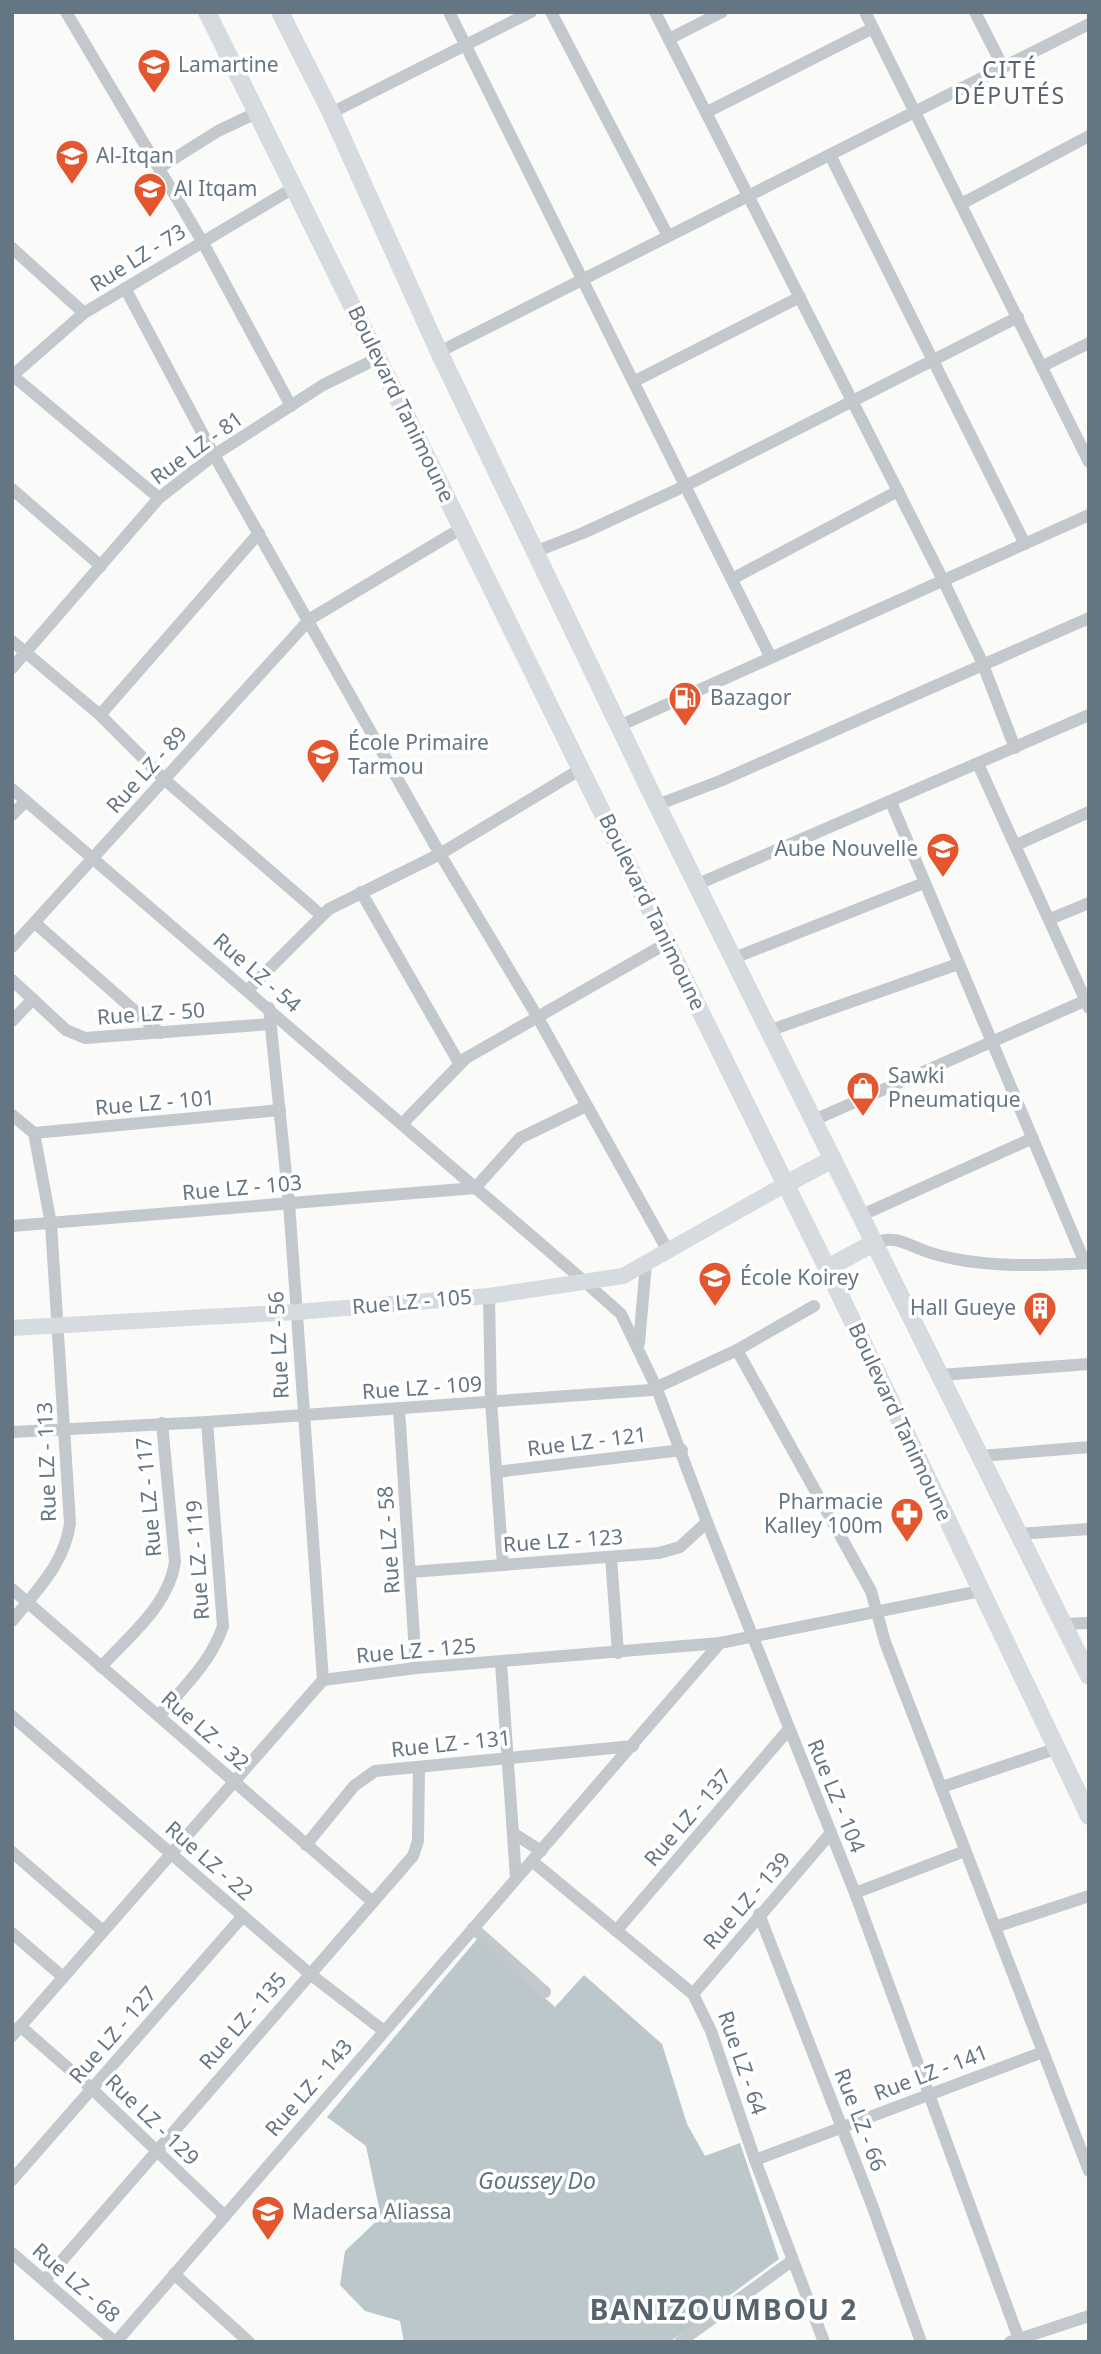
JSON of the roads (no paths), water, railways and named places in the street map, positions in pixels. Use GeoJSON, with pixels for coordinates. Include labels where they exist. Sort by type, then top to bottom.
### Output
{"type":"FeatureCollection","features":[{"type":"Feature","properties":{"kind":"main road","name":"Boulevard Tanimoune"},"geometry":{"type":"LineString","coordinates":[[207,12],[786,1184],[1089,1816]]}},
{"type":"Feature","properties":{"kind":"main road"},"geometry":{"type":"LineString","coordinates":[[281,12],[331,113],[439,352],[657,805],[771,1030],[1089,1676]]}},
{"type":"Feature","properties":{"kind":"main road"},"geometry":{"type":"LineString","coordinates":[[786,1184],[833,1159]]}},
{"type":"Feature","properties":{"kind":"main road","name":"Rue LZ - 105"},"geometry":{"type":"LineString","coordinates":[[12,1328],[297,1312],[489,1296],[623,1276],[786,1184]]}},
{"type":"Feature","properties":{"kind":"main road"},"geometry":{"type":"LineString","coordinates":[[827,1268],[874,1243]]}},
{"type":"Feature","properties":{"kind":"street"},"geometry":{"type":"LineString","coordinates":[[66,12],[202,241],[291,406]]}},
{"type":"Feature","properties":{"kind":"street"},"geometry":{"type":"LineString","coordinates":[[450,12],[770,656]]}},
{"type":"Feature","properties":{"kind":"street"},"geometry":{"type":"LineString","coordinates":[[331,113],[531,12]]}},
{"type":"Feature","properties":{"kind":"street"},"geometry":{"type":"LineString","coordinates":[[551,12],[668,236]]}},
{"type":"Feature","properties":{"kind":"street"},"geometry":{"type":"LineString","coordinates":[[655,12],[943,580],[982,662],[1015,748]]}},
{"type":"Feature","properties":{"kind":"street"},"geometry":{"type":"LineString","coordinates":[[669,39],[722,12]]}},
{"type":"Feature","properties":{"kind":"street"},"geometry":{"type":"LineString","coordinates":[[865,12],[963,203],[1089,462]]}},
{"type":"Feature","properties":{"kind":"street"},"geometry":{"type":"LineString","coordinates":[[975,12],[1003,67]]}},
{"type":"Feature","properties":{"kind":"street"},"geometry":{"type":"LineString","coordinates":[[439,352],[1089,24]]}},
{"type":"Feature","properties":{"kind":"street"},"geometry":{"type":"LineString","coordinates":[[707,112],[873,28]]}},
{"type":"Feature","properties":{"kind":"street"},"geometry":{"type":"LineString","coordinates":[[159,168],[218,131],[256,113]]}},
{"type":"Feature","properties":{"kind":"street"},"geometry":{"type":"LineString","coordinates":[[963,203],[1088,139]]}},
{"type":"Feature","properties":{"kind":"street"},"geometry":{"type":"LineString","coordinates":[[830,155],[1025,544]]}},
{"type":"Feature","properties":{"kind":"street","name":"Rue LZ - 73"},"geometry":{"type":"LineString","coordinates":[[12,376],[84,313],[295,187]]}},
{"type":"Feature","properties":{"kind":"street"},"geometry":{"type":"LineString","coordinates":[[12,248],[84,313]]}},
{"type":"Feature","properties":{"kind":"street"},"geometry":{"type":"LineString","coordinates":[[125,288],[214,455],[310,619],[440,854],[537,1016],[668,1251]]}},
{"type":"Feature","properties":{"kind":"street"},"geometry":{"type":"LineString","coordinates":[[635,382],[800,297]]}},
{"type":"Feature","properties":{"kind":"street"},"geometry":{"type":"LineString","coordinates":[[537,551],[685,486],[1018,317]]}},
{"type":"Feature","properties":{"kind":"street"},"geometry":{"type":"LineString","coordinates":[[1043,366],[1089,344]]}},
{"type":"Feature","properties":{"kind":"street","name":"Rue LZ - 81"},"geometry":{"type":"LineString","coordinates":[[12,668],[159,498],[214,455],[291,406],[378,358]]}},
{"type":"Feature","properties":{"kind":"street"},"geometry":{"type":"LineString","coordinates":[[12,376],[159,498]]}},
{"type":"Feature","properties":{"kind":"street"},"geometry":{"type":"LineString","coordinates":[[12,489],[101,566]]}},
{"type":"Feature","properties":{"kind":"street"},"geometry":{"type":"LineString","coordinates":[[732,579],[898,491]]}},
{"type":"Feature","properties":{"kind":"street"},"geometry":{"type":"LineString","coordinates":[[619,726],[1089,515]]}},
{"type":"Feature","properties":{"kind":"street","name":"Rue LZ - 89"},"geometry":{"type":"LineString","coordinates":[[12,947],[310,619],[462,528]]}},
{"type":"Feature","properties":{"kind":"street"},"geometry":{"type":"LineString","coordinates":[[100,715],[259,533]]}},
{"type":"Feature","properties":{"kind":"street"},"geometry":{"type":"LineString","coordinates":[[657,805],[719,781],[982,662],[1089,618]]}},
{"type":"Feature","properties":{"kind":"street"},"geometry":{"type":"LineString","coordinates":[[12,641],[100,715],[165,780],[321,915]]}},
{"type":"Feature","properties":{"kind":"street"},"geometry":{"type":"LineString","coordinates":[[698,884],[1089,715]]}},
{"type":"Feature","properties":{"kind":"street"},"geometry":{"type":"LineString","coordinates":[[814,1120],[992,1041],[1088,1003],[978,764]]}},
{"type":"Feature","properties":{"kind":"street"},"geometry":{"type":"LineString","coordinates":[[248,990],[321,915],[361,892],[440,854],[581,769]]}},
{"type":"Feature","properties":{"kind":"street","name":"Rue LZ - 54"},"geometry":{"type":"LineString","coordinates":[[12,789],[585,1282]]}},
{"type":"Feature","properties":{"kind":"street"},"geometry":{"type":"LineString","coordinates":[[12,815],[26,801]]}},
{"type":"Feature","properties":{"kind":"street"},"geometry":{"type":"LineString","coordinates":[[874,1243],[891,1238],[936,1255],[966,1260],[1087,1263],[891,802]]}},
{"type":"Feature","properties":{"kind":"street"},"geometry":{"type":"LineString","coordinates":[[1016,845],[1089,812]]}},
{"type":"Feature","properties":{"kind":"street"},"geometry":{"type":"LineString","coordinates":[[734,958],[924,883]]}},
{"type":"Feature","properties":{"kind":"street"},"geometry":{"type":"LineString","coordinates":[[361,892],[459,1063]]}},
{"type":"Feature","properties":{"kind":"street"},"geometry":{"type":"LineString","coordinates":[[1050,919],[1089,903]]}},
{"type":"Feature","properties":{"kind":"street"},"geometry":{"type":"LineString","coordinates":[[35,923],[160,1033]]}},
{"type":"Feature","properties":{"kind":"street"},"geometry":{"type":"LineString","coordinates":[[402,1124],[459,1063],[667,943]]}},
{"type":"Feature","properties":{"kind":"street"},"geometry":{"type":"LineString","coordinates":[[771,1030],[958,964]]}},
{"type":"Feature","properties":{"kind":"street","name":"Rue LZ - 50"},"geometry":{"type":"LineString","coordinates":[[12,980],[66,1030],[85,1038],[271,1024]]}},
{"type":"Feature","properties":{"kind":"street"},"geometry":{"type":"LineString","coordinates":[[12,1021],[33,999]]}},
{"type":"Feature","properties":{"kind":"street","name":"Rue LZ - 56"},"geometry":{"type":"LineString","coordinates":[[269,1008],[289,1203],[323,1680]]}},
{"type":"Feature","properties":{"kind":"street"},"geometry":{"type":"LineString","coordinates":[[475,1188],[520,1138],[586,1106]]}},
{"type":"Feature","properties":{"kind":"street","name":"Rue LZ - 101"},"geometry":{"type":"LineString","coordinates":[[34,1133],[280,1110]]}},
{"type":"Feature","properties":{"kind":"street"},"geometry":{"type":"LineString","coordinates":[[12,1115],[34,1133]]}},
{"type":"Feature","properties":{"kind":"street","name":"Rue LZ - 113"},"geometry":{"type":"LineString","coordinates":[[12,1620],[60,1561],[68,1544],[70,1523],[60,1326],[51,1224],[34,1133]]}},
{"type":"Feature","properties":{"kind":"street"},"geometry":{"type":"LineString","coordinates":[[862,1215],[1033,1138]]}},
{"type":"Feature","properties":{"kind":"street","name":"Rue LZ - 103"},"geometry":{"type":"LineString","coordinates":[[12,1226],[475,1188]]}},
{"type":"Feature","properties":{"kind":"street"},"geometry":{"type":"LineString","coordinates":[[639,1348],[639,1319],[646,1264]]}},
{"type":"Feature","properties":{"kind":"street","name":"Rue LZ - 104"},"geometry":{"type":"LineString","coordinates":[[585,1282],[621,1314],[639,1348],[682,1450],[707,1522],[855,1893],[1016,2341]]}},
{"type":"Feature","properties":{"kind":"street"},"geometry":{"type":"LineString","coordinates":[[489,1296],[491,1402],[503,1565]]}},
{"type":"Feature","properties":{"kind":"street","name":"Rue LZ - 109"},"geometry":{"type":"LineString","coordinates":[[12,1432],[65,1427],[207,1422],[657,1389],[737,1350],[814,1306]]}},
{"type":"Feature","properties":{"kind":"street"},"geometry":{"type":"LineString","coordinates":[[737,1350],[871,1591],[885,1642],[1089,2171]]}},
{"type":"Feature","properties":{"kind":"street"},"geometry":{"type":"LineString","coordinates":[[940,1375],[1089,1364]]}},
{"type":"Feature","properties":{"kind":"street","name":"Rue LZ - 58"},"geometry":{"type":"LineString","coordinates":[[399,1409],[416,1668]]}},
{"type":"Feature","properties":{"kind":"street","name":"Rue LZ - 119"},"geometry":{"type":"LineString","coordinates":[[159,1716],[208,1658],[218,1643],[223,1626],[207,1422]]}},
{"type":"Feature","properties":{"kind":"street","name":"Rue LZ - 117"},"geometry":{"type":"LineString","coordinates":[[101,1667],[163,1597],[172,1579],[174,1562],[162,1423]]}},
{"type":"Feature","properties":{"kind":"street"},"geometry":{"type":"LineString","coordinates":[[981,1456],[1089,1447]]}},
{"type":"Feature","properties":{"kind":"street","name":"Rue LZ - 121"},"geometry":{"type":"LineString","coordinates":[[496,1472],[682,1450]]}},
{"type":"Feature","properties":{"kind":"street","name":"Rue LZ - 123"},"geometry":{"type":"LineString","coordinates":[[411,1572],[671,1551],[707,1522]]}},
{"type":"Feature","properties":{"kind":"street"},"geometry":{"type":"LineString","coordinates":[[1018,1534],[1089,1529]]}},
{"type":"Feature","properties":{"kind":"street"},"geometry":{"type":"LineString","coordinates":[[611,1557],[618,1653]]}},
{"type":"Feature","properties":{"kind":"street","name":"Rue LZ - 32"},"geometry":{"type":"LineString","coordinates":[[12,1589],[373,1902]]}},
{"type":"Feature","properties":{"kind":"street","name":"Rue LZ - 125"},"geometry":{"type":"LineString","coordinates":[[323,1680],[416,1668],[720,1643],[979,1591]]}},
{"type":"Feature","properties":{"kind":"street"},"geometry":{"type":"LineString","coordinates":[[1062,1624],[1089,1623]]}},
{"type":"Feature","properties":{"kind":"street"},"geometry":{"type":"LineString","coordinates":[[537,1856],[720,1643]]}},
{"type":"Feature","properties":{"kind":"street"},"geometry":{"type":"LineString","coordinates":[[501,1663],[516,1878]]}},
{"type":"Feature","properties":{"kind":"street"},"geometry":{"type":"LineString","coordinates":[[16,2031],[232,1780],[323,1680]]}},
{"type":"Feature","properties":{"kind":"street","name":"Rue LZ - 22"},"geometry":{"type":"LineString","coordinates":[[12,1716],[310,1974],[384,2031]]}},
{"type":"Feature","properties":{"kind":"street","name":"Rue LZ - 137"},"geometry":{"type":"LineString","coordinates":[[616,1931],[789,1729]]}},
{"type":"Feature","properties":{"kind":"street","name":"Rue LZ - 131"},"geometry":{"type":"LineString","coordinates":[[306,1844],[363,1777],[374,1771],[633,1746]]}},
{"type":"Feature","properties":{"kind":"street"},"geometry":{"type":"LineString","coordinates":[[942,1787],[1055,1749]]}},
{"type":"Feature","properties":{"kind":"street","name":"Rue LZ - 135"},"geometry":{"type":"LineString","coordinates":[[45,2280],[413,1856],[418,1841],[419,1767]]}},
{"type":"Feature","properties":{"kind":"street","name":"Rue LZ - 64"},"geometry":{"type":"LineString","coordinates":[[513,1833],[616,1931],[694,1994],[711,2031],[755,2160],[824,2342]]}},
{"type":"Feature","properties":{"kind":"street","name":"Rue LZ - 139"},"geometry":{"type":"LineString","coordinates":[[694,1994],[759,1914],[830,1834]]}},
{"type":"Feature","properties":{"kind":"street"},"geometry":{"type":"LineString","coordinates":[[855,1893],[965,1850]]}},
{"type":"Feature","properties":{"kind":"street"},"geometry":{"type":"LineString","coordinates":[[12,1852],[103,1931]]}},
{"type":"Feature","properties":{"kind":"street","name":"Rue LZ - 143"},"geometry":{"type":"LineString","coordinates":[[116,2342],[537,1856]]}},
{"type":"Feature","properties":{"kind":"street"},"geometry":{"type":"LineString","coordinates":[[995,1927],[1089,1896]]}},
{"type":"Feature","properties":{"kind":"street","name":"Rue LZ - 66"},"geometry":{"type":"LineString","coordinates":[[759,1914],[842,2127],[921,2342]]}},
{"type":"Feature","properties":{"kind":"street","name":"Rue LZ - 127"},"geometry":{"type":"LineString","coordinates":[[12,2180],[243,1916]]}},
{"type":"Feature","properties":{"kind":"street"},"geometry":{"type":"LineString","coordinates":[[473,1928],[545,1992]]}},
{"type":"Feature","properties":{"kind":"street"},"geometry":{"type":"LineString","coordinates":[[12,1933],[62,1978]]}},
{"type":"Feature","properties":{"kind":"street","name":"Rue LZ - 129"},"geometry":{"type":"LineString","coordinates":[[16,2031],[92,2089],[225,2216]]}},
{"type":"Feature","properties":{"kind":"street","name":"Rue LZ - 141"},"geometry":{"type":"LineString","coordinates":[[755,2160],[1042,2052]]}},
{"type":"Feature","properties":{"kind":"street","name":"Rue LZ - 68"},"geometry":{"type":"LineString","coordinates":[[12,2252],[116,2342]]}},
{"type":"Feature","properties":{"kind":"street"},"geometry":{"type":"LineString","coordinates":[[680,2342],[793,2259]]}},
{"type":"Feature","properties":{"kind":"street"},"geometry":{"type":"LineString","coordinates":[[174,2274],[249,2342]]}},
{"type":"Feature","properties":{"kind":"street"},"geometry":{"type":"LineString","coordinates":[[1016,2341],[1089,2316]]}},
{"type":"Feature","properties":{"kind":"water","name":"Goussey Do"},"geometry":{"type":"Polygon","coordinates":[[[478,1938],[555,2007],[584,1975],[662,2044],[687,2124],[705,2156],[740,2143],[779,2259],[726,2298],[721,2307],[669,2342],[404,2342],[400,2321],[365,2311],[340,2285],[345,2251],[381,2217],[366,2146],[327,2117],[478,1938]]]}},
{"type":"Feature","properties":{"kind":"place","name":"Lamartine"},"geometry":{"type":"Point","coordinates":[154,95]}},
{"type":"Feature","properties":{"kind":"place","name":"Al-Itqan"},"geometry":{"type":"Point","coordinates":[72,186]}},
{"type":"Feature","properties":{"kind":"place","name":"Al Itqam"},"geometry":{"type":"Point","coordinates":[150,219]}},
{"type":"Feature","properties":{"kind":"place","name":"Bazagor"},"geometry":{"type":"Point","coordinates":[685,728]}},
{"type":"Feature","properties":{"kind":"place","name":"École Primaire Tarmou"},"geometry":{"type":"Point","coordinates":[323,785]}},
{"type":"Feature","properties":{"kind":"place","name":"Aube Nouvelle"},"geometry":{"type":"Point","coordinates":[943,879]}},
{"type":"Feature","properties":{"kind":"place","name":"Sawki Pneumatique"},"geometry":{"type":"Point","coordinates":[863,1118]}},
{"type":"Feature","properties":{"kind":"place","name":"École Koirey"},"geometry":{"type":"Point","coordinates":[715,1308]}},
{"type":"Feature","properties":{"kind":"place","name":"Hall Gueye"},"geometry":{"type":"Point","coordinates":[1040,1338]}},
{"type":"Feature","properties":{"kind":"place","name":"Pharmacie Kalley 100m"},"geometry":{"type":"Point","coordinates":[907,1544]}},
{"type":"Feature","properties":{"kind":"place","name":"Madersa Aliassa"},"geometry":{"type":"Point","coordinates":[268,2242]}},
{"type":"Feature","properties":{"kind":"district","name":"CITÉ DÉPUTÉS"},"geometry":{"type":"Point","coordinates":[1010,83]}},
{"type":"Feature","properties":{"kind":"district","name":"BANIZOUMBOU 2"},"geometry":{"type":"Point","coordinates":[724,2310]}}]}
